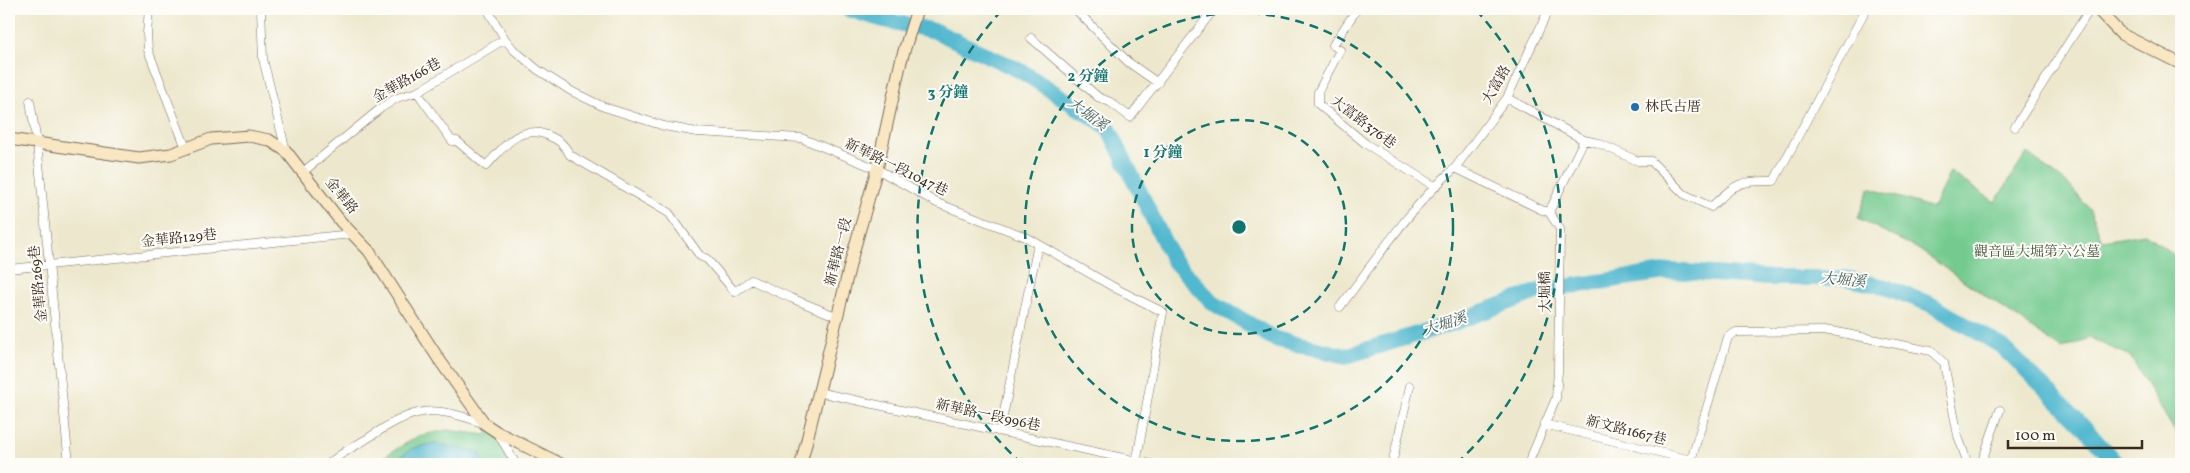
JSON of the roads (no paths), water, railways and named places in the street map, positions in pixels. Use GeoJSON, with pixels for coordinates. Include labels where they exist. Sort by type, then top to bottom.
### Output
{"type":"FeatureCollection","features":[{"type":"Feature","properties":{"kind":"street"},"geometry":{"type":"LineString","coordinates":[[149,9],[148,50],[186,148]]}},
{"type":"Feature","properties":{"kind":"street"},"geometry":{"type":"LineString","coordinates":[[261,9],[264,59],[286,151]]}},
{"type":"Feature","properties":{"kind":"street","name":"新華路一段1047巷"},"geometry":{"type":"LineString","coordinates":[[487,9],[514,50],[538,70],[571,91],[604,107],[664,126],[697,132],[801,138],[877,169],[937,203],[1026,237],[1117,289],[1163,312],[1136,463]]}},
{"type":"Feature","properties":{"kind":"street","name":"新華路一段"},"geometry":{"type":"LineString","coordinates":[[801,464],[917,9]]}},
{"type":"Feature","properties":{"kind":"street"},"geometry":{"type":"LineString","coordinates":[[1075,9],[1128,62],[1158,84]]}},
{"type":"Feature","properties":{"kind":"street"},"geometry":{"type":"LineString","coordinates":[[1031,38],[1098,98],[1110,102],[1130,117],[1158,84],[1214,9]]}},
{"type":"Feature","properties":{"kind":"street","name":"大富路"},"geometry":{"type":"LineString","coordinates":[[1340,307],[1434,186],[1455,168],[1506,98],[1549,9]]}},
{"type":"Feature","properties":{"kind":"street"},"geometry":{"type":"LineString","coordinates":[[1506,98],[1584,140],[1598,143],[1638,161],[1651,161],[1684,194],[1711,207],[1734,186],[1748,180],[1774,181],[1866,9]]}},
{"type":"Feature","properties":{"kind":"street"},"geometry":{"type":"LineString","coordinates":[[2015,126],[2090,9]]}},
{"type":"Feature","properties":{"kind":"street"},"geometry":{"type":"LineString","coordinates":[[2097,9],[2121,34],[2181,64]]}},
{"type":"Feature","properties":{"kind":"street","name":"大富路376巷"},"geometry":{"type":"LineString","coordinates":[[1354,10],[1333,45],[1340,50],[1318,92],[1318,104],[1366,144],[1434,186]]}},
{"type":"Feature","properties":{"kind":"street","name":"金華路166巷"},"geometry":{"type":"LineString","coordinates":[[303,172],[381,108],[397,98],[417,92],[505,39]]}},
{"type":"Feature","properties":{"kind":"street"},"geometry":{"type":"LineString","coordinates":[[417,92],[452,141],[457,141],[467,147],[486,166],[501,147],[523,133],[540,133],[553,137],[560,141],[570,155],[669,213],[700,256],[707,259],[735,292],[751,280],[838,317]]}},
{"type":"Feature","properties":{"kind":"street","name":"金華路269巷"},"geometry":{"type":"LineString","coordinates":[[30,101],[37,143],[69,464]]}},
{"type":"Feature","properties":{"kind":"street","name":"金華路"},"geometry":{"type":"LineString","coordinates":[[9,139],[139,158],[171,154],[211,139],[249,136],[269,140],[286,151],[352,234],[369,251],[438,358],[485,424],[497,432],[562,464]]}},
{"type":"Feature","properties":{"kind":"street"},"geometry":{"type":"LineString","coordinates":[[1455,168],[1549,212],[1584,140]]}},
{"type":"Feature","properties":{"kind":"street","name":"大堀橋"},"geometry":{"type":"LineString","coordinates":[[1528,464],[1556,398],[1560,229],[1549,212]]}},
{"type":"Feature","properties":{"kind":"street","name":"金華路129巷"},"geometry":{"type":"LineString","coordinates":[[9,269],[352,234]]}},
{"type":"Feature","properties":{"kind":"street"},"geometry":{"type":"LineString","coordinates":[[1000,431],[1038,244]]}},
{"type":"Feature","properties":{"kind":"street"},"geometry":{"type":"LineString","coordinates":[[1690,462],[1728,337],[1736,332],[1832,331],[1931,351],[1937,355],[1944,363],[1958,436],[1968,464]]}},
{"type":"Feature","properties":{"kind":"street"},"geometry":{"type":"LineString","coordinates":[[1392,464],[1410,386]]}},
{"type":"Feature","properties":{"kind":"street","name":"新華路一段996巷"},"geometry":{"type":"LineString","coordinates":[[818,392],[1000,431],[1136,463],[1151,464]]}},
{"type":"Feature","properties":{"kind":"street"},"geometry":{"type":"LineString","coordinates":[[1981,464],[2000,410]]}},
{"type":"Feature","properties":{"kind":"street"},"geometry":{"type":"LineString","coordinates":[[329,464],[394,421],[424,411],[454,413],[485,424]]}},
{"type":"Feature","properties":{"kind":"street","name":"新文路1667巷"},"geometry":{"type":"LineString","coordinates":[[1544,424],[1702,464]]}},
{"type":"Feature","properties":{"kind":"street"},"geometry":{"type":"LineString","coordinates":[[497,432],[516,464]]}},
{"type":"Feature","properties":{"kind":"water"},"geometry":{"type":"Polygon","coordinates":[[[434,443],[479,452],[486,464],[390,464],[413,448],[434,443]]]}},
{"type":"Feature","properties":{"kind":"waterway","name":"大堀溪"},"geometry":{"type":"LineString","coordinates":[[848,9],[884,20],[935,31],[1021,71],[1108,127],[1173,260],[1213,303],[1275,339],[1346,356],[1453,323],[1539,291],[1671,271],[1770,278],[1846,278],[1885,287],[1930,304],[2003,347],[2079,422],[2117,464]]}},
{"type":"Feature","properties":{"kind":"place","name":"林氏古厝"},"geometry":{"type":"Point","coordinates":[1635,107]}},
{"type":"Feature","properties":{"kind":"park label","name":"觀音區大堀第六公墓"},"geometry":{"type":"Point","coordinates":[2037,252]}}]}
